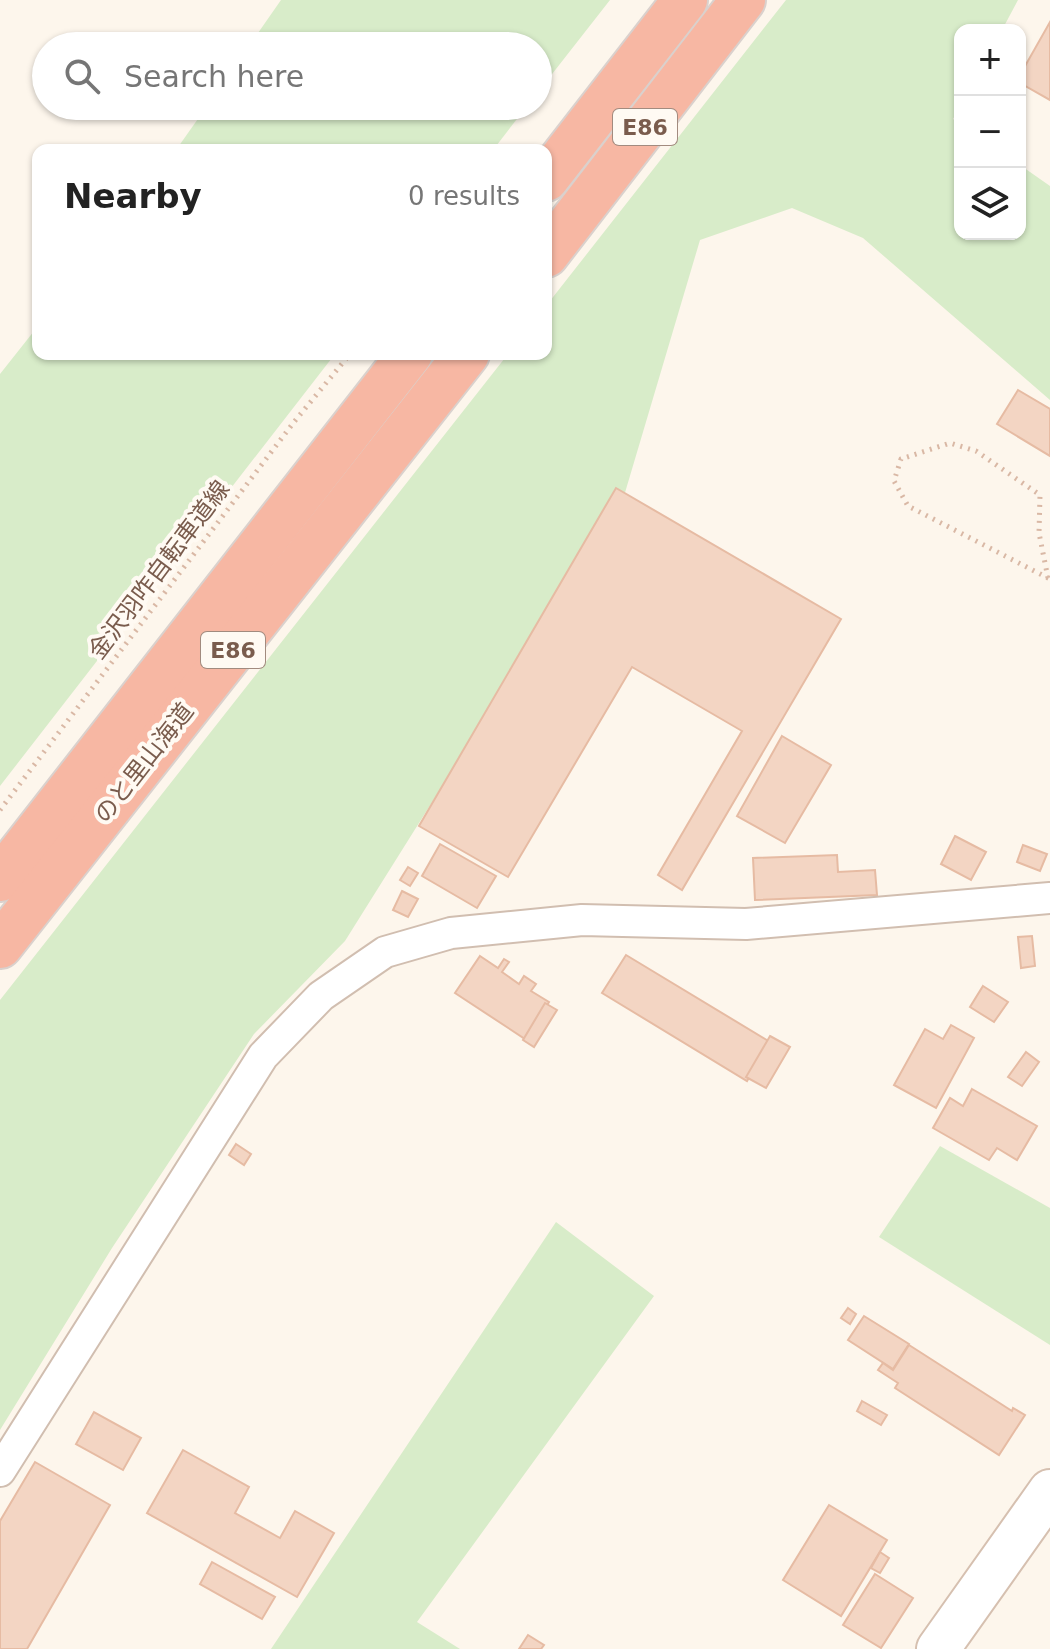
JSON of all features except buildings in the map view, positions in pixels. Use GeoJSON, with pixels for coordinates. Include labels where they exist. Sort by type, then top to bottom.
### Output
{"type":"FeatureCollection","features":[{"type":"Feature","properties":{"kind":"highway","name":"E86"},"geometry":{"type":"LineString","coordinates":[[552,171],[685,0]]}},
{"type":"Feature","properties":{"kind":"highway","name":"E86"},"geometry":{"type":"LineString","coordinates":[[552,247],[743,0]]}},
{"type":"Feature","properties":{"kind":"highway","name":"のと里山海道"},"geometry":{"type":"LineString","coordinates":[[0,879],[405,360]]}},
{"type":"Feature","properties":{"kind":"highway","name":"のと里山海道"},"geometry":{"type":"LineString","coordinates":[[0,946],[462,360]]}},
{"type":"Feature","properties":{"kind":"main road"},"geometry":{"type":"LineString","coordinates":[[938,1649],[1050,1491]]}},
{"type":"Feature","properties":{"kind":"street"},"geometry":{"type":"LineString","coordinates":[[0,1471],[263,1056],[321,996],[385,952],[451,933],[582,920],[746,924],[1050,898]]}},
{"type":"Feature","properties":{"kind":"path","name":"金沢羽咋自転車道線"},"geometry":{"type":"LineString","coordinates":[[0,810],[294,422],[345,360]]}},
{"type":"Feature","properties":{"kind":"path"},"geometry":{"type":"LineString","coordinates":[[950,443],[976,451],[1040,495],[1039,533],[1049,579],[908,506],[894,481],[901,459],[950,443]]}},
{"type":"Feature","properties":{"kind":"green space"},"geometry":{"type":"Polygon","coordinates":[[[281,0],[610,0],[552,74],[552,32],[259,32],[281,0]]]}},
{"type":"Feature","properties":{"kind":"green space"},"geometry":{"type":"Polygon","coordinates":[[[786,0],[1018,0],[1005,24],[954,24],[954,240],[1026,240],[1026,169],[1050,186],[1050,400],[863,238],[792,208],[700,240],[624,496],[345,941],[254,1034],[112,1248],[0,1430],[0,1000],[503,360],[552,360],[552,298],[786,0]]]}},
{"type":"Feature","properties":{"kind":"green space"},"geometry":{"type":"Polygon","coordinates":[[[197,120],[516,120],[498,144],[180,144],[197,120]]]}},
{"type":"Feature","properties":{"kind":"green space"},"geometry":{"type":"Polygon","coordinates":[[[32,334],[32,360],[330,360],[0,786],[0,374],[32,334]]]}},
{"type":"Feature","properties":{"kind":"green space"},"geometry":{"type":"Polygon","coordinates":[[[940,1146],[1050,1208],[1050,1345],[879,1237],[940,1146]]]}},
{"type":"Feature","properties":{"kind":"green space"},"geometry":{"type":"Polygon","coordinates":[[[556,1222],[654,1296],[417,1622],[460,1649],[271,1649],[556,1222]]]}}]}
